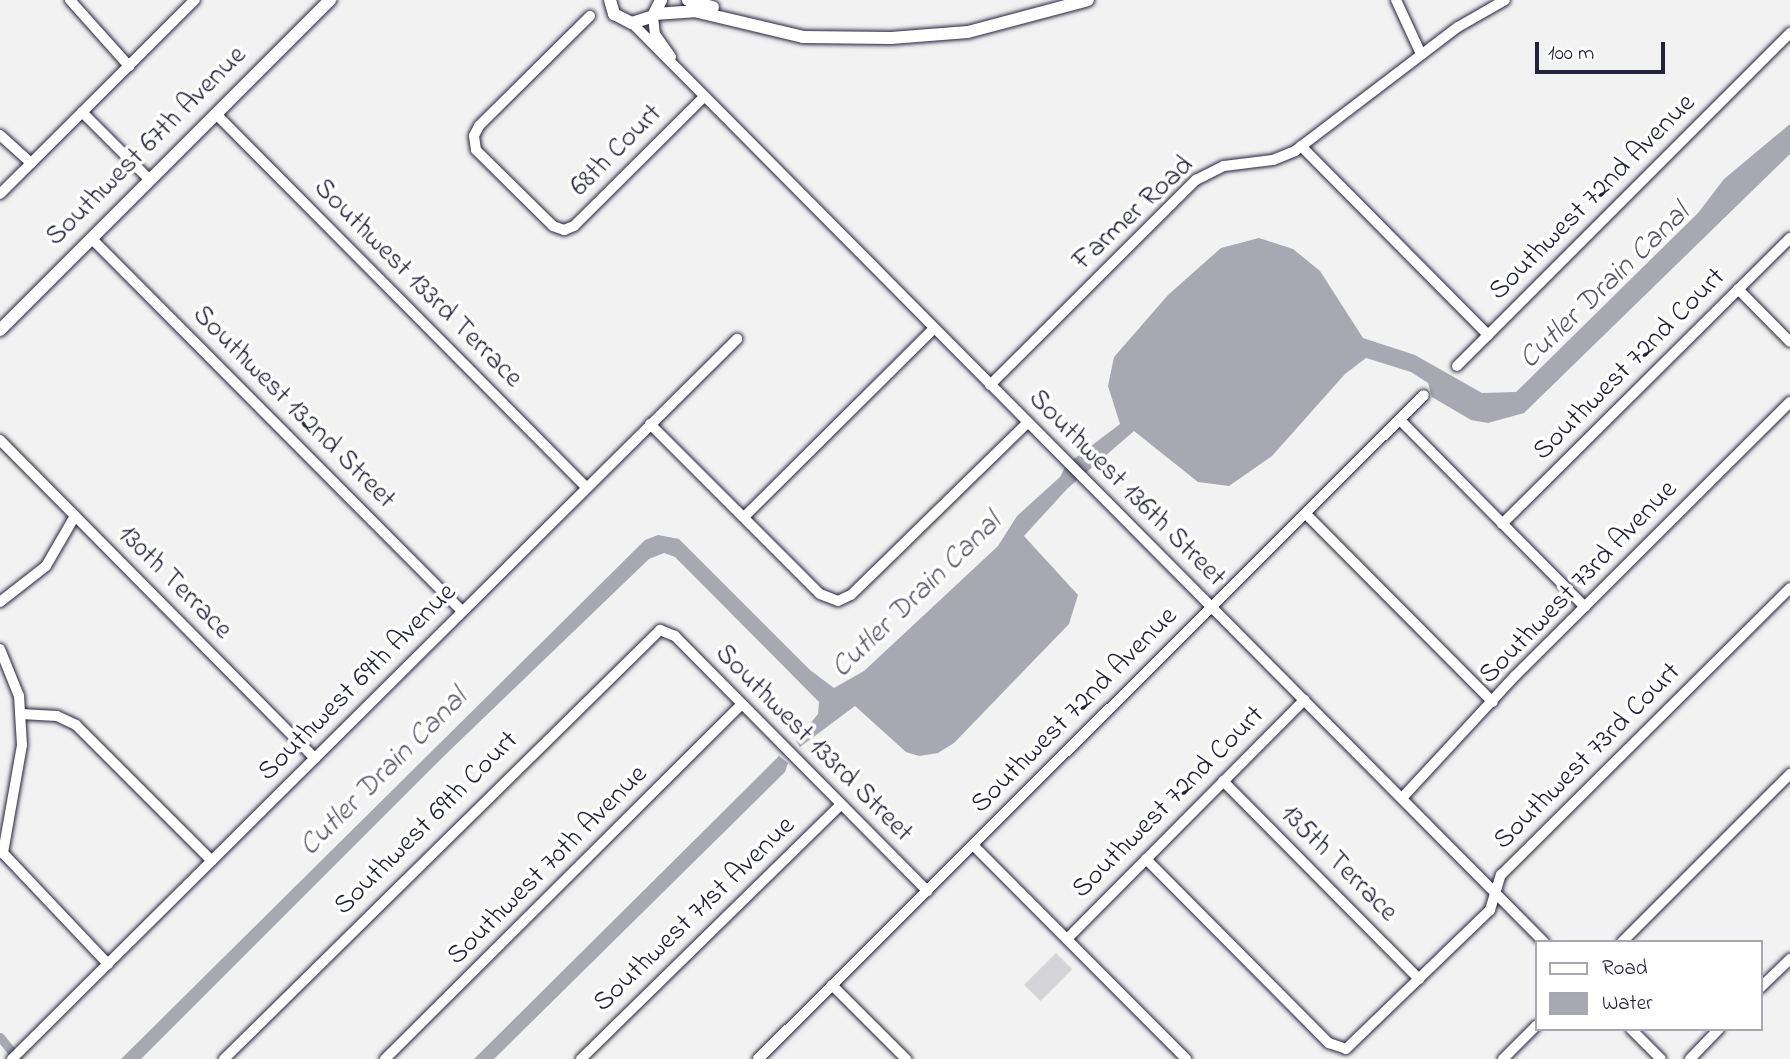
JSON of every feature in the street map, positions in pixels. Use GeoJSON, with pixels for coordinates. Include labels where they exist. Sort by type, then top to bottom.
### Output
{"type":"FeatureCollection","features":[{"type":"Feature","properties":{"kind":"main road","name":"Southwest 67th Avenue"},"geometry":{"type":"LineString","coordinates":[[0,329],[330,0]]}},
{"type":"Feature","properties":{"kind":"main road"},"geometry":{"type":"LineString","coordinates":[[610,0],[614,14],[632,23],[654,15],[694,10],[803,37],[814,34]]}},
{"type":"Feature","properties":{"kind":"main road"},"geometry":{"type":"LineString","coordinates":[[654,15],[662,0]]}},
{"type":"Feature","properties":{"kind":"main road"},"geometry":{"type":"LineString","coordinates":[[688,0],[814,34],[891,38],[961,33],[1088,0]]}},
{"type":"Feature","properties":{"kind":"street"},"geometry":{"type":"LineString","coordinates":[[70,0],[129,66]]}},
{"type":"Feature","properties":{"kind":"street"},"geometry":{"type":"LineString","coordinates":[[0,194],[194,0]]}},
{"type":"Feature","properties":{"kind":"street"},"geometry":{"type":"LineString","coordinates":[[1396,0],[1421,54]]}},
{"type":"Feature","properties":{"kind":"street","name":"Farmer Road"},"geometry":{"type":"LineString","coordinates":[[990,384],[1196,180],[1224,166],[1273,160],[1301,146],[1421,54],[1505,0]]}},
{"type":"Feature","properties":{"kind":"street","name":"Southwest 136th Street"},"geometry":{"type":"LineString","coordinates":[[654,15],[655,34],[676,67]]}},
{"type":"Feature","properties":{"kind":"street","name":"68th Court"},"geometry":{"type":"LineString","coordinates":[[590,16],[479,126],[474,147],[558,229],[574,226],[704,97]]}},
{"type":"Feature","properties":{"kind":"street","name":"Southwest 136th Street"},"geometry":{"type":"LineString","coordinates":[[632,23],[1542,940]]}},
{"type":"Feature","properties":{"kind":"street","name":"Southwest 72nd Avenue"},"geometry":{"type":"LineString","coordinates":[[1457,366],[1790,33]]}},
{"type":"Feature","properties":{"kind":"street"},"geometry":{"type":"LineString","coordinates":[[82,112],[149,179]]}},
{"type":"Feature","properties":{"kind":"street","name":"Southwest 133rd Terrace"},"geometry":{"type":"LineString","coordinates":[[216,114],[586,487]]}},
{"type":"Feature","properties":{"kind":"street"},"geometry":{"type":"LineString","coordinates":[[0,135],[31,163]]}},
{"type":"Feature","properties":{"kind":"street"},"geometry":{"type":"LineString","coordinates":[[1301,146],[1488,335]]}},
{"type":"Feature","properties":{"kind":"street","name":"Southwest 132nd Street"},"geometry":{"type":"LineString","coordinates":[[91,238],[462,611]]}},
{"type":"Feature","properties":{"kind":"street","name":"Southwest 72nd Court"},"geometry":{"type":"LineString","coordinates":[[1502,524],[1790,238]]}},
{"type":"Feature","properties":{"kind":"street"},"geometry":{"type":"LineString","coordinates":[[1738,289],[1790,342]]}},
{"type":"Feature","properties":{"kind":"street"},"geometry":{"type":"LineString","coordinates":[[744,517],[933,329]]}},
{"type":"Feature","properties":{"kind":"street","name":"Southwest 69th Avenue"},"geometry":{"type":"LineString","coordinates":[[12,1059],[737,339]]}},
{"type":"Feature","properties":{"kind":"street","name":"Southwest 72nd Avenue"},"geometry":{"type":"LineString","coordinates":[[758,1059],[1424,396]]}},
{"type":"Feature","properties":{"kind":"street","name":"Southwest 73rd Avenue"},"geometry":{"type":"LineString","coordinates":[[1402,798],[1585,607],[1790,402]]}},
{"type":"Feature","properties":{"kind":"street"},"geometry":{"type":"LineString","coordinates":[[1400,420],[1585,607]]}},
{"type":"Feature","properties":{"kind":"street"},"geometry":{"type":"LineString","coordinates":[[650,424],[820,594],[838,601],[851,595],[1027,422]]}},
{"type":"Feature","properties":{"kind":"street","name":"130th Terrace"},"geometry":{"type":"LineString","coordinates":[[0,440],[315,758]]}},
{"type":"Feature","properties":{"kind":"street"},"geometry":{"type":"LineString","coordinates":[[1306,514],[1493,702]]}},
{"type":"Feature","properties":{"kind":"street"},"geometry":{"type":"LineString","coordinates":[[0,602],[46,566],[75,516]]}},
{"type":"Feature","properties":{"kind":"street","name":"Southwest 73rd Court"},"geometry":{"type":"LineString","coordinates":[[1146,859],[1325,1040],[1341,1050],[1354,1045],[1490,910],[1501,876],[1790,588]]}},
{"type":"Feature","properties":{"kind":"street","name":"Southwest 69th Court"},"geometry":{"type":"LineString","coordinates":[[224,1059],[639,646],[657,631],[666,631]]}},
{"type":"Feature","properties":{"kind":"street","name":"Southwest 133rd Street"},"geometry":{"type":"LineString","coordinates":[[666,631],[927,891]]}},
{"type":"Feature","properties":{"kind":"street"},"geometry":{"type":"LineString","coordinates":[[0,649],[13,673],[21,714],[21,770],[3,853],[108,964]]}},
{"type":"Feature","properties":{"kind":"street","name":"Southwest 72nd Court"},"geometry":{"type":"LineString","coordinates":[[1067,939],[1304,700]]}},
{"type":"Feature","properties":{"kind":"street","name":"Southwest 70th Avenue"},"geometry":{"type":"LineString","coordinates":[[386,1059],[742,704]]}},
{"type":"Feature","properties":{"kind":"street"},"geometry":{"type":"LineString","coordinates":[[21,714],[57,716],[76,725],[212,861]]}},
{"type":"Feature","properties":{"kind":"street"},"geometry":{"type":"LineString","coordinates":[[1624,940],[1790,774]]}},
{"type":"Feature","properties":{"kind":"street","name":"135th Terrace"},"geometry":{"type":"LineString","coordinates":[[1223,781],[1419,979]]}},
{"type":"Feature","properties":{"kind":"street","name":"Southwest 71st Avenue"},"geometry":{"type":"LineString","coordinates":[[581,1059],[841,804]]}},
{"type":"Feature","properties":{"kind":"street"},"geometry":{"type":"LineString","coordinates":[[974,845],[1186,1059]]}},
{"type":"Feature","properties":{"kind":"street"},"geometry":{"type":"LineString","coordinates":[[1762,987],[1790,959]]}},
{"type":"Feature","properties":{"kind":"street"},"geometry":{"type":"LineString","coordinates":[[832,985],[906,1059]]}},
{"type":"Feature","properties":{"kind":"street"},"geometry":{"type":"LineString","coordinates":[[1503,1059],[1534,1028]]}},
{"type":"Feature","properties":{"kind":"street"},"geometry":{"type":"LineString","coordinates":[[1633,1031],[1661,1059]]}},
{"type":"Feature","properties":{"kind":"street"},"geometry":{"type":"LineString","coordinates":[[1690,1059],[1717,1031]]}},
{"type":"Feature","properties":{"kind":"shaded area"},"geometry":{"type":"Polygon","coordinates":[[[1056,953],[1072,969],[1040,1001],[1024,985],[1056,953]]]}},
{"type":"Feature","properties":{"kind":"water"},"geometry":{"type":"Polygon","coordinates":[[[1790,124],[1790,154],[1524,413],[1488,423],[1471,420],[1432,397],[1428,383],[1411,372],[1366,358],[1345,374],[1272,456],[1229,486],[1198,482],[1134,431],[1067,489],[1024,536],[1078,595],[1069,624],[954,743],[938,753],[919,756],[906,752],[855,706],[800,747],[796,741],[818,714],[819,702],[675,557],[664,553],[649,559],[443,757],[141,1059],[121,1059],[645,540],[658,535],[679,539],[810,670],[834,688],[864,671],[998,546],[1017,516],[1060,477],[1066,465],[1120,424],[1108,386],[1114,357],[1168,295],[1221,248],[1259,238],[1293,249],[1320,271],[1363,338],[1415,355],[1482,393],[1516,392],[1698,213],[1724,179],[1790,124]]]}},
{"type":"Feature","properties":{"kind":"water"},"geometry":{"type":"Polygon","coordinates":[[[779,756],[788,763],[785,772],[494,1059],[474,1059],[779,756]]]}},
{"type":"Feature","properties":{"kind":"waterway"},"geometry":{"type":"LineString","coordinates":[[0,1037],[18,1059]]}},
{"type":"Feature","properties":{"kind":"water label","name":"Cutler Drain Canal"},"geometry":{"type":"Point","coordinates":[1605,287]}},
{"type":"Feature","properties":{"kind":"water label","name":"Cutler Drain Canal"},"geometry":{"type":"Point","coordinates":[917,596]}},
{"type":"Feature","properties":{"kind":"water label","name":"Cutler Drain Canal"},"geometry":{"type":"Point","coordinates":[384,773]}}]}
